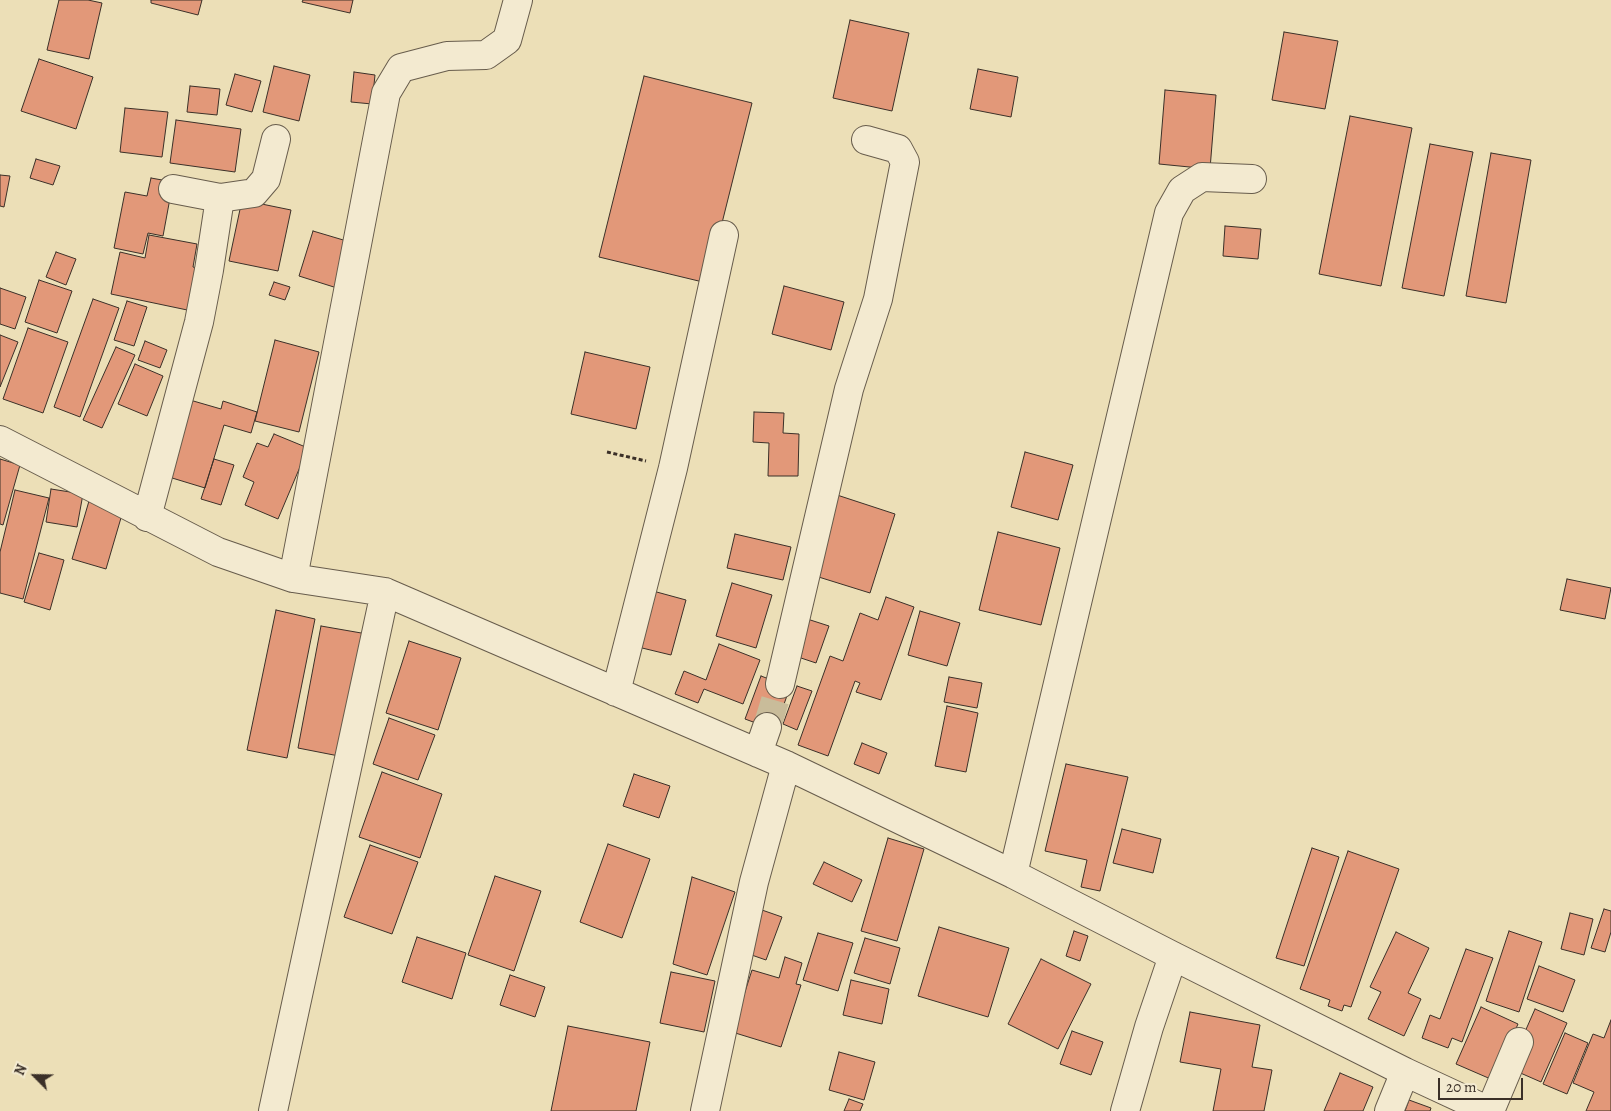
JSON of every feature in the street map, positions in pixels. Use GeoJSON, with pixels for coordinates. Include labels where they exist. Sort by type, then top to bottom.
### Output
{"type":"FeatureCollection","features":[{"type":"Feature","properties":{"kind":"street"},"geometry":{"type":"LineString","coordinates":[[293,578],[386,93],[401,68],[446,56],[486,55],[507,40],[518,0]]}},
{"type":"Feature","properties":{"kind":"street"},"geometry":{"type":"LineString","coordinates":[[173,189],[220,198],[254,193],[266,179],[276,140]]}},
{"type":"Feature","properties":{"kind":"street"},"geometry":{"type":"LineString","coordinates":[[780,684],[849,389],[878,299],[905,162],[898,148],[866,140]]}},
{"type":"Feature","properties":{"kind":"street"},"geometry":{"type":"LineString","coordinates":[[1013,874],[1169,213],[1182,190],[1202,177],[1252,179]]}},
{"type":"Feature","properties":{"kind":"street"},"geometry":{"type":"LineString","coordinates":[[147,517],[199,322],[220,198]]}},
{"type":"Feature","properties":{"kind":"street"},"geometry":{"type":"LineString","coordinates":[[616,692],[673,468],[724,235]]}},
{"type":"Feature","properties":{"kind":"street"},"geometry":{"type":"LineString","coordinates":[[0,440],[218,552],[293,578],[385,592],[786,765],[1013,874],[1405,1072],[1490,1111],[1519,1042]]}},
{"type":"Feature","properties":{"kind":"street"},"geometry":{"type":"LineString","coordinates":[[273,1111],[385,592]]}},
{"type":"Feature","properties":{"kind":"street"},"geometry":{"type":"LineString","coordinates":[[758,753],[767,727]]}},
{"type":"Feature","properties":{"kind":"street"},"geometry":{"type":"LineString","coordinates":[[705,1111],[754,882],[786,765]]}},
{"type":"Feature","properties":{"kind":"street"},"geometry":{"type":"LineString","coordinates":[[1125,1111],[1149,1027],[1173,956]]}},
{"type":"Feature","properties":{"kind":"street"},"geometry":{"type":"LineString","coordinates":[[1388,1111],[1405,1072]]}},
{"type":"Feature","properties":{"kind":"path"},"geometry":{"type":"LineString","coordinates":[[606,452],[673,468]]}},
{"type":"Feature","properties":{"kind":"building"},"geometry":{"type":"Polygon","coordinates":[[[59,0],[88,0],[102,3],[89,59],[47,50],[59,0]]]}},
{"type":"Feature","properties":{"kind":"building"},"geometry":{"type":"Polygon","coordinates":[[[151,0],[202,0],[198,15],[151,3],[151,0]]]}},
{"type":"Feature","properties":{"kind":"building"},"geometry":{"type":"Polygon","coordinates":[[[303,0],[353,0],[350,13],[302,2],[303,0]]]}},
{"type":"Feature","properties":{"kind":"building"},"geometry":{"type":"Polygon","coordinates":[[[850,20],[909,33],[892,111],[833,98],[850,20]]]}},
{"type":"Feature","properties":{"kind":"building"},"geometry":{"type":"Polygon","coordinates":[[[1284,32],[1338,41],[1325,109],[1272,100],[1284,32]]]}},
{"type":"Feature","properties":{"kind":"building"},"geometry":{"type":"Polygon","coordinates":[[[39,59],[93,77],[76,129],[21,111],[39,59]]]}},
{"type":"Feature","properties":{"kind":"building"},"geometry":{"type":"Polygon","coordinates":[[[274,66],[310,75],[299,121],[263,112],[274,66]]]}},
{"type":"Feature","properties":{"kind":"building"},"geometry":{"type":"Polygon","coordinates":[[[978,69],[1018,77],[1011,117],[970,109],[978,69]]]}},
{"type":"Feature","properties":{"kind":"building"},"geometry":{"type":"Polygon","coordinates":[[[354,72],[375,75],[372,104],[351,102],[354,72]]]}},
{"type":"Feature","properties":{"kind":"building"},"geometry":{"type":"Polygon","coordinates":[[[235,74],[261,81],[252,112],[226,105],[235,74]]]}},
{"type":"Feature","properties":{"kind":"building"},"geometry":{"type":"Polygon","coordinates":[[[644,76],[752,103],[707,283],[599,257],[644,76]]]}},
{"type":"Feature","properties":{"kind":"building"},"geometry":{"type":"Polygon","coordinates":[[[190,86],[220,89],[217,115],[187,112],[190,86]]]}},
{"type":"Feature","properties":{"kind":"building"},"geometry":{"type":"Polygon","coordinates":[[[1165,90],[1216,95],[1210,169],[1159,164],[1165,90]]]}},
{"type":"Feature","properties":{"kind":"building"},"geometry":{"type":"Polygon","coordinates":[[[125,108],[168,112],[162,157],[120,152],[125,108]]]}},
{"type":"Feature","properties":{"kind":"building"},"geometry":{"type":"Polygon","coordinates":[[[1350,116],[1412,128],[1381,286],[1319,274],[1350,116]]]}},
{"type":"Feature","properties":{"kind":"building"},"geometry":{"type":"Polygon","coordinates":[[[176,120],[241,129],[235,172],[170,163],[176,120]]]}},
{"type":"Feature","properties":{"kind":"building"},"geometry":{"type":"Polygon","coordinates":[[[1430,144],[1473,152],[1444,296],[1402,288],[1430,144]]]}},
{"type":"Feature","properties":{"kind":"building"},"geometry":{"type":"Polygon","coordinates":[[[1491,153],[1531,160],[1506,303],[1466,296],[1491,153]]]}},
{"type":"Feature","properties":{"kind":"building"},"geometry":{"type":"Polygon","coordinates":[[[36,159],[60,166],[53,185],[30,178],[36,159]]]}},
{"type":"Feature","properties":{"kind":"building"},"geometry":{"type":"Polygon","coordinates":[[[0,175],[10,176],[4,207],[0,206],[0,175]]]}},
{"type":"Feature","properties":{"kind":"building"},"geometry":{"type":"Polygon","coordinates":[[[151,178],[173,182],[163,236],[148,233],[143,254],[114,248],[125,192],[147,196],[151,178]]]}},
{"type":"Feature","properties":{"kind":"building"},"geometry":{"type":"Polygon","coordinates":[[[242,200],[291,210],[278,271],[229,261],[242,200]]]}},
{"type":"Feature","properties":{"kind":"building"},"geometry":{"type":"Polygon","coordinates":[[[1225,226],[1261,229],[1258,259],[1223,256],[1225,226]]]}},
{"type":"Feature","properties":{"kind":"building"},"geometry":{"type":"Polygon","coordinates":[[[313,231],[350,242],[337,288],[299,276],[313,231]]]}},
{"type":"Feature","properties":{"kind":"building"},"geometry":{"type":"Polygon","coordinates":[[[149,235],[197,244],[193,267],[201,269],[192,311],[111,294],[120,252],[145,258],[149,235]]]}},
{"type":"Feature","properties":{"kind":"building"},"geometry":{"type":"Polygon","coordinates":[[[56,252],[76,259],[66,285],[46,277],[56,252]]]}},
{"type":"Feature","properties":{"kind":"building"},"geometry":{"type":"Polygon","coordinates":[[[39,280],[72,291],[57,333],[25,322],[39,280]]]}},
{"type":"Feature","properties":{"kind":"building"},"geometry":{"type":"Polygon","coordinates":[[[274,282],[290,287],[285,300],[269,295],[274,282]]]}},
{"type":"Feature","properties":{"kind":"building"},"geometry":{"type":"Polygon","coordinates":[[[784,286],[844,302],[831,350],[772,334],[784,286]]]}},
{"type":"Feature","properties":{"kind":"building"},"geometry":{"type":"Polygon","coordinates":[[[0,288],[26,297],[15,329],[0,324],[0,288]]]}},
{"type":"Feature","properties":{"kind":"building"},"geometry":{"type":"Polygon","coordinates":[[[93,299],[119,308],[80,417],[54,407],[93,299]]]}},
{"type":"Feature","properties":{"kind":"building"},"geometry":{"type":"Polygon","coordinates":[[[127,301],[147,307],[134,346],[114,340],[127,301]]]}},
{"type":"Feature","properties":{"kind":"building"},"geometry":{"type":"Polygon","coordinates":[[[28,328],[68,342],[43,413],[3,399],[28,328]]]}},
{"type":"Feature","properties":{"kind":"building"},"geometry":{"type":"Polygon","coordinates":[[[0,335],[18,342],[0,387],[0,335]]]}},
{"type":"Feature","properties":{"kind":"building"},"geometry":{"type":"Polygon","coordinates":[[[275,340],[319,352],[299,432],[255,421],[275,340]]]}},
{"type":"Feature","properties":{"kind":"building"},"geometry":{"type":"Polygon","coordinates":[[[145,341],[167,350],[160,368],[138,360],[145,341]]]}},
{"type":"Feature","properties":{"kind":"building"},"geometry":{"type":"Polygon","coordinates":[[[116,347],[135,355],[102,428],[83,420],[116,347]]]}},
{"type":"Feature","properties":{"kind":"building"},"geometry":{"type":"Polygon","coordinates":[[[585,352],[650,367],[636,429],[571,414],[585,352]]]}},
{"type":"Feature","properties":{"kind":"building"},"geometry":{"type":"Polygon","coordinates":[[[135,364],[163,376],[147,416],[118,404],[135,364]]]}},
{"type":"Feature","properties":{"kind":"building"},"geometry":{"type":"Polygon","coordinates":[[[183,398],[221,409],[223,401],[257,412],[251,433],[224,425],[205,488],[159,474],[183,398]]]}},
{"type":"Feature","properties":{"kind":"building"},"geometry":{"type":"Polygon","coordinates":[[[754,412],[784,413],[783,433],[799,434],[798,476],[768,476],[769,443],[753,442],[754,412]]]}},
{"type":"Feature","properties":{"kind":"building"},"geometry":{"type":"Polygon","coordinates":[[[274,434],[308,448],[278,519],[245,505],[254,482],[243,477],[257,443],[268,447],[274,434]]]}},
{"type":"Feature","properties":{"kind":"building"},"geometry":{"type":"Polygon","coordinates":[[[1025,452],[1073,465],[1058,520],[1011,507],[1025,452]]]}},
{"type":"Feature","properties":{"kind":"building"},"geometry":{"type":"Polygon","coordinates":[[[0,459],[20,465],[3,525],[0,524],[0,459]]]}},
{"type":"Feature","properties":{"kind":"building"},"geometry":{"type":"Polygon","coordinates":[[[214,459],[234,465],[221,505],[201,499],[214,459]]]}},
{"type":"Feature","properties":{"kind":"building"},"geometry":{"type":"Polygon","coordinates":[[[51,489],[83,494],[77,527],[46,522],[51,489]]]}},
{"type":"Feature","properties":{"kind":"building"},"geometry":{"type":"Polygon","coordinates":[[[15,490],[49,498],[23,599],[0,593],[0,552],[15,490]]]}},
{"type":"Feature","properties":{"kind":"building"},"geometry":{"type":"Polygon","coordinates":[[[834,494],[895,514],[870,593],[809,574],[834,494]]]}},
{"type":"Feature","properties":{"kind":"building"},"geometry":{"type":"Polygon","coordinates":[[[89,501],[123,511],[106,569],[72,559],[89,501]]]}},
{"type":"Feature","properties":{"kind":"building"},"geometry":{"type":"Polygon","coordinates":[[[998,532],[1060,548],[1041,625],[979,610],[998,532]]]}},
{"type":"Feature","properties":{"kind":"building"},"geometry":{"type":"Polygon","coordinates":[[[735,534],[791,547],[783,580],[727,568],[735,534]]]}},
{"type":"Feature","properties":{"kind":"building"},"geometry":{"type":"Polygon","coordinates":[[[39,553],[64,560],[50,610],[24,602],[39,553]]]}},
{"type":"Feature","properties":{"kind":"building"},"geometry":{"type":"Polygon","coordinates":[[[1567,579],[1611,588],[1605,619],[1560,610],[1567,579]]]}},
{"type":"Feature","properties":{"kind":"building"},"geometry":{"type":"Polygon","coordinates":[[[732,583],[772,595],[756,648],[716,636],[732,583]]]}},
{"type":"Feature","properties":{"kind":"building"},"geometry":{"type":"Polygon","coordinates":[[[653,591],[686,600],[671,655],[638,647],[653,591]]]}},
{"type":"Feature","properties":{"kind":"building"},"geometry":{"type":"Polygon","coordinates":[[[886,597],[914,607],[881,700],[856,692],[860,683],[855,681],[828,756],[798,745],[830,656],[843,661],[860,613],[878,620],[886,597]]]}},
{"type":"Feature","properties":{"kind":"building"},"geometry":{"type":"Polygon","coordinates":[[[276,610],[315,619],[287,758],[247,750],[276,610]]]}},
{"type":"Feature","properties":{"kind":"building"},"geometry":{"type":"Polygon","coordinates":[[[920,611],[960,623],[947,666],[908,655],[920,611]]]}},
{"type":"Feature","properties":{"kind":"building"},"geometry":{"type":"Polygon","coordinates":[[[801,617],[829,626],[816,663],[789,654],[801,617]]]}},
{"type":"Feature","properties":{"kind":"building"},"geometry":{"type":"Polygon","coordinates":[[[321,626],[367,634],[344,757],[298,748],[321,626]]]}},
{"type":"Feature","properties":{"kind":"building"},"geometry":{"type":"Polygon","coordinates":[[[409,641],[461,658],[438,730],[386,713],[409,641]]]}},
{"type":"Feature","properties":{"kind":"building"},"geometry":{"type":"Polygon","coordinates":[[[719,644],[760,660],[743,704],[704,689],[698,703],[675,694],[684,671],[706,680],[719,644]]]}},
{"type":"Feature","properties":{"kind":"building"},"geometry":{"type":"Polygon","coordinates":[[[761,676],[790,687],[775,730],[745,719],[761,676]]]}},
{"type":"Feature","properties":{"kind":"building"},"geometry":{"type":"Polygon","coordinates":[[[949,677],[982,683],[977,708],[944,702],[949,677]]]}},
{"type":"Feature","properties":{"kind":"building"},"geometry":{"type":"Polygon","coordinates":[[[797,686],[812,691],[797,730],[783,724],[797,686]]]}},
{"type":"Feature","properties":{"kind":"building"},"geometry":{"type":"Polygon","coordinates":[[[947,706],[978,713],[966,772],[935,766],[947,706]]]}},
{"type":"Feature","properties":{"kind":"building"},"geometry":{"type":"Polygon","coordinates":[[[389,718],[435,735],[418,780],[373,764],[389,718]]]}},
{"type":"Feature","properties":{"kind":"building"},"geometry":{"type":"Polygon","coordinates":[[[862,743],[887,753],[879,774],[854,764],[862,743]]]}},
{"type":"Feature","properties":{"kind":"building"},"geometry":{"type":"Polygon","coordinates":[[[1066,764],[1128,777],[1100,891],[1081,887],[1087,860],[1045,851],[1066,764]]]}},
{"type":"Feature","properties":{"kind":"building"},"geometry":{"type":"Polygon","coordinates":[[[382,772],[442,794],[420,858],[359,837],[382,772]]]}},
{"type":"Feature","properties":{"kind":"building"},"geometry":{"type":"Polygon","coordinates":[[[634,774],[670,786],[659,818],[623,806],[634,774]]]}},
{"type":"Feature","properties":{"kind":"building"},"geometry":{"type":"Polygon","coordinates":[[[1122,829],[1161,839],[1153,873],[1113,863],[1122,829]]]}},
{"type":"Feature","properties":{"kind":"building"},"geometry":{"type":"Polygon","coordinates":[[[888,838],[924,849],[897,941],[861,931],[888,838]]]}},
{"type":"Feature","properties":{"kind":"building"},"geometry":{"type":"Polygon","coordinates":[[[608,844],[650,859],[622,938],[580,922],[608,844]]]}},
{"type":"Feature","properties":{"kind":"building"},"geometry":{"type":"Polygon","coordinates":[[[370,845],[418,862],[392,934],[344,917],[370,845]]]}},
{"type":"Feature","properties":{"kind":"building"},"geometry":{"type":"Polygon","coordinates":[[[1312,848],[1339,857],[1304,966],[1276,958],[1312,848]]]}},
{"type":"Feature","properties":{"kind":"building"},"geometry":{"type":"Polygon","coordinates":[[[1348,851],[1399,869],[1351,1007],[1344,1005],[1342,1011],[1328,1006],[1330,1000],[1300,989],[1348,851]]]}},
{"type":"Feature","properties":{"kind":"building"},"geometry":{"type":"Polygon","coordinates":[[[824,862],[862,880],[852,902],[813,884],[824,862]]]}},
{"type":"Feature","properties":{"kind":"building"},"geometry":{"type":"Polygon","coordinates":[[[495,876],[541,891],[514,971],[468,955],[495,876]]]}},
{"type":"Feature","properties":{"kind":"building"},"geometry":{"type":"Polygon","coordinates":[[[692,877],[735,892],[707,975],[673,964],[692,877]]]}},
{"type":"Feature","properties":{"kind":"building"},"geometry":{"type":"Polygon","coordinates":[[[759,909],[782,917],[766,960],[743,952],[759,909]]]}},
{"type":"Feature","properties":{"kind":"building"},"geometry":{"type":"Polygon","coordinates":[[[1604,909],[1611,911],[1611,932],[1605,952],[1591,948],[1604,909]]]}},
{"type":"Feature","properties":{"kind":"building"},"geometry":{"type":"Polygon","coordinates":[[[1570,913],[1593,919],[1584,955],[1561,949],[1570,913]]]}},
{"type":"Feature","properties":{"kind":"building"},"geometry":{"type":"Polygon","coordinates":[[[939,927],[1009,948],[988,1017],[918,996],[939,927]]]}},
{"type":"Feature","properties":{"kind":"building"},"geometry":{"type":"Polygon","coordinates":[[[1074,931],[1088,936],[1080,961],[1066,956],[1074,931]]]}},
{"type":"Feature","properties":{"kind":"building"},"geometry":{"type":"Polygon","coordinates":[[[1509,931],[1542,942],[1519,1012],[1486,1001],[1509,931]]]}},
{"type":"Feature","properties":{"kind":"building"},"geometry":{"type":"Polygon","coordinates":[[[1396,932],[1429,948],[1408,993],[1421,999],[1404,1036],[1368,1019],[1381,992],[1370,987],[1396,932]]]}},
{"type":"Feature","properties":{"kind":"building"},"geometry":{"type":"Polygon","coordinates":[[[818,933],[853,943],[838,991],[803,980],[818,933]]]}},
{"type":"Feature","properties":{"kind":"building"},"geometry":{"type":"Polygon","coordinates":[[[417,937],[466,953],[452,999],[402,982],[417,937]]]}},
{"type":"Feature","properties":{"kind":"building"},"geometry":{"type":"Polygon","coordinates":[[[865,938],[900,948],[890,984],[854,973],[865,938]]]}},
{"type":"Feature","properties":{"kind":"building"},"geometry":{"type":"Polygon","coordinates":[[[1466,949],[1493,958],[1462,1042],[1452,1038],[1448,1048],[1422,1038],[1430,1015],[1440,1019],[1466,949]]]}},
{"type":"Feature","properties":{"kind":"building"},"geometry":{"type":"Polygon","coordinates":[[[785,957],[802,963],[796,984],[801,985],[781,1047],[732,1032],[752,970],[779,978],[785,957]]]}},
{"type":"Feature","properties":{"kind":"building"},"geometry":{"type":"Polygon","coordinates":[[[1041,959],[1091,984],[1058,1049],[1008,1024],[1041,959]]]}},
{"type":"Feature","properties":{"kind":"building"},"geometry":{"type":"Polygon","coordinates":[[[1539,966],[1575,980],[1563,1012],[1527,999],[1539,966]]]}},
{"type":"Feature","properties":{"kind":"building"},"geometry":{"type":"Polygon","coordinates":[[[671,972],[715,981],[704,1032],[660,1023],[671,972]]]}},
{"type":"Feature","properties":{"kind":"building"},"geometry":{"type":"Polygon","coordinates":[[[510,975],[545,987],[535,1017],[500,1005],[510,975]]]}},
{"type":"Feature","properties":{"kind":"building"},"geometry":{"type":"Polygon","coordinates":[[[851,980],[889,989],[882,1024],[843,1015],[851,980]]]}},
{"type":"Feature","properties":{"kind":"building"},"geometry":{"type":"Polygon","coordinates":[[[1481,1007],[1518,1024],[1493,1080],[1456,1064],[1481,1007]]]}},
{"type":"Feature","properties":{"kind":"building"},"geometry":{"type":"Polygon","coordinates":[[[1535,1009],[1567,1023],[1541,1082],[1509,1068],[1535,1009]]]}},
{"type":"Feature","properties":{"kind":"building"},"geometry":{"type":"Polygon","coordinates":[[[1190,1012],[1260,1025],[1252,1067],[1272,1070],[1264,1111],[1213,1111],[1221,1069],[1180,1062],[1190,1012]]]}},
{"type":"Feature","properties":{"kind":"building"},"geometry":{"type":"Polygon","coordinates":[[[1611,1020],[1611,1111],[1586,1111],[1594,1092],[1573,1083],[1593,1034],[1604,1038],[1611,1020]]]}},
{"type":"Feature","properties":{"kind":"building"},"geometry":{"type":"Polygon","coordinates":[[[568,1026],[650,1042],[636,1111],[551,1111],[568,1026]]]}},
{"type":"Feature","properties":{"kind":"building"},"geometry":{"type":"Polygon","coordinates":[[[1072,1031],[1103,1042],[1091,1075],[1060,1064],[1072,1031]]]}},
{"type":"Feature","properties":{"kind":"building"},"geometry":{"type":"Polygon","coordinates":[[[1565,1033],[1588,1043],[1567,1094],[1543,1084],[1565,1033]]]}},
{"type":"Feature","properties":{"kind":"building"},"geometry":{"type":"Polygon","coordinates":[[[839,1052],[875,1062],[864,1100],[829,1090],[839,1052]]]}},
{"type":"Feature","properties":{"kind":"building"},"geometry":{"type":"Polygon","coordinates":[[[1340,1073],[1373,1087],[1363,1111],[1324,1111],[1340,1073]]]}},
{"type":"Feature","properties":{"kind":"building"},"geometry":{"type":"Polygon","coordinates":[[[849,1099],[863,1104],[860,1111],[844,1111],[849,1099]]]}},
{"type":"Feature","properties":{"kind":"building"},"geometry":{"type":"Polygon","coordinates":[[[1409,1100],[1431,1108],[1430,1111],[1405,1111],[1409,1100]]]}},
{"type":"Feature","properties":{"kind":"tunnel"},"geometry":{"type":"LineString","coordinates":[[767,727],[780,684]]}}]}
